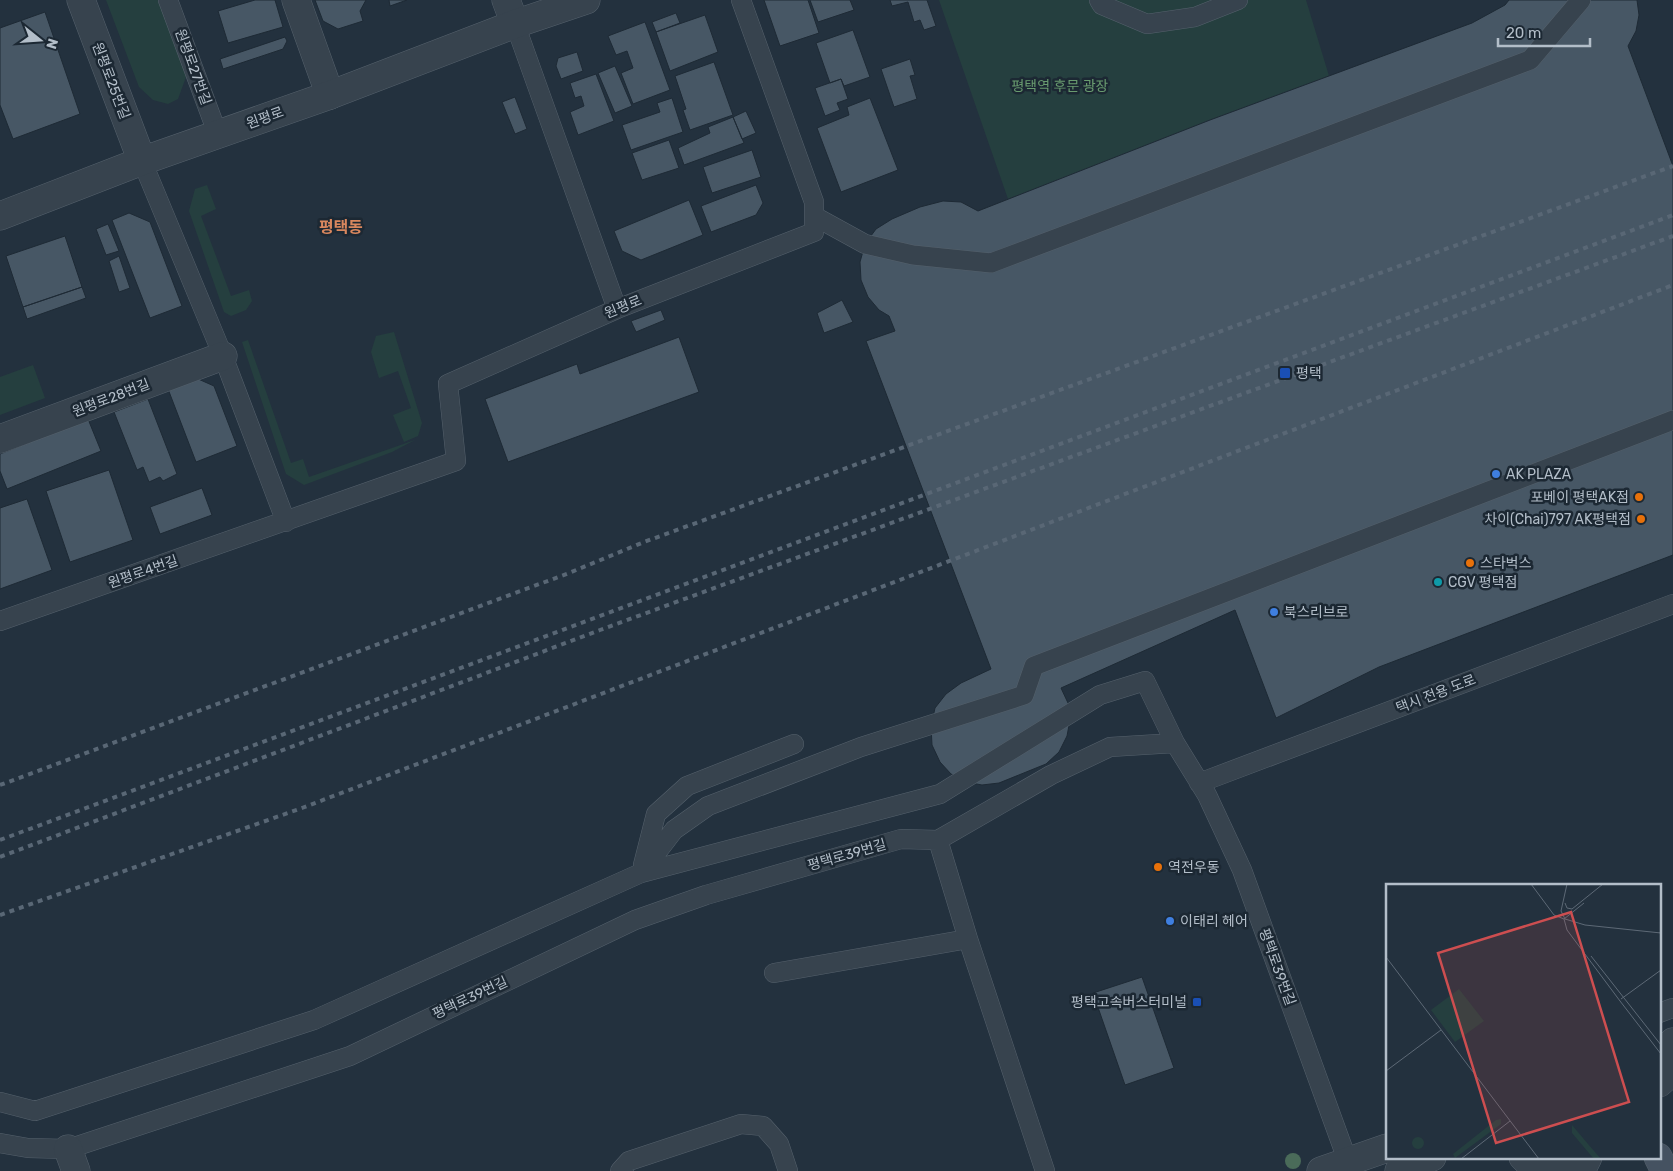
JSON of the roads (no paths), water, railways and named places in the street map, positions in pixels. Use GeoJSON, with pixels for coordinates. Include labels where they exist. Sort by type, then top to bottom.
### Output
{"type":"FeatureCollection","features":[{"type":"Feature","properties":{"kind":"main road"},"geometry":{"type":"LineString","coordinates":[[1658,1158],[1665,1171]]}},
{"type":"Feature","properties":{"kind":"street","name":"원평로25번길"},"geometry":{"type":"LineString","coordinates":[[80,0],[142,161]]}},
{"type":"Feature","properties":{"kind":"street"},"geometry":{"type":"LineString","coordinates":[[296,0],[330,95]]}},
{"type":"Feature","properties":{"kind":"street","name":"원평로"},"geometry":{"type":"LineString","coordinates":[[0,216],[142,161],[330,95],[511,12],[586,0]]}},
{"type":"Feature","properties":{"kind":"street","name":"원평로28번길"},"geometry":{"type":"LineString","coordinates":[[0,439],[223,356]]}},
{"type":"Feature","properties":{"kind":"street"},"geometry":{"type":"LineString","coordinates":[[1660,1058],[1673,1042]]}},
{"type":"Feature","properties":{"kind":"street"},"geometry":{"type":"LineString","coordinates":[[1660,1082],[1673,1071]]}},
{"type":"Feature","properties":{"kind":"street"},"geometry":{"type":"LineString","coordinates":[[1660,1094],[1673,1090]]}},
{"type":"Feature","properties":{"kind":"street"},"geometry":{"type":"LineString","coordinates":[[1660,1100],[1673,1100]]}},
{"type":"Feature","properties":{"kind":"street"},"geometry":{"type":"LineString","coordinates":[[1321,1171],[1385,1148]]}},
{"type":"Feature","properties":{"kind":"street"},"geometry":{"type":"LineString","coordinates":[[1399,1171],[1430,1158]]}},
{"type":"Feature","properties":{"kind":"street"},"geometry":{"type":"LineString","coordinates":[[1524,1158],[1538,1171]]}},
{"type":"Feature","properties":{"kind":"street"},"geometry":{"type":"LineString","coordinates":[[1553,1171],[1560,1158]]}},
{"type":"Feature","properties":{"kind":"street"},"geometry":{"type":"LineString","coordinates":[[1581,1171],[1588,1158]]}},
{"type":"Feature","properties":{"kind":"lane","name":"원평로27번길"},"geometry":{"type":"LineString","coordinates":[[168,0],[218,135]]}},
{"type":"Feature","properties":{"kind":"lane"},"geometry":{"type":"LineString","coordinates":[[741,0],[814,202],[814,216],[865,244],[913,255],[991,263],[1530,60],[1581,0]]}},
{"type":"Feature","properties":{"kind":"lane"},"geometry":{"type":"LineString","coordinates":[[1099,0],[1102,5],[1147,24],[1195,17],[1238,0]]}},
{"type":"Feature","properties":{"kind":"lane"},"geometry":{"type":"LineString","coordinates":[[511,12],[617,309]]}},
{"type":"Feature","properties":{"kind":"lane"},"geometry":{"type":"LineString","coordinates":[[142,161],[223,356],[286,522]]}},
{"type":"Feature","properties":{"kind":"lane","name":"원평로"},"geometry":{"type":"LineString","coordinates":[[286,522],[456,460],[448,384],[617,309],[814,232],[814,216]]}},
{"type":"Feature","properties":{"kind":"lane"},"geometry":{"type":"LineString","coordinates":[[0,1102],[35,1110],[314,1020],[641,873],[674,830],[708,806],[861,747],[1024,695],[1034,666],[1673,420]]}},
{"type":"Feature","properties":{"kind":"lane","name":"원평로4번길"},"geometry":{"type":"LineString","coordinates":[[0,621],[286,522]]}},
{"type":"Feature","properties":{"kind":"lane","name":"택시 전용 도로"},"geometry":{"type":"LineString","coordinates":[[1199,783],[1673,604]]}},
{"type":"Feature","properties":{"kind":"lane","name":"평택로39번길"},"geometry":{"type":"LineString","coordinates":[[641,873],[940,794],[1100,695],[1144,681],[1175,743],[1199,783],[1242,870],[1348,1162]]}},
{"type":"Feature","properties":{"kind":"lane"},"geometry":{"type":"LineString","coordinates":[[1045,1171],[968,939],[938,840],[1051,775],[1110,747],[1175,743]]}},
{"type":"Feature","properties":{"kind":"lane"},"geometry":{"type":"LineString","coordinates":[[641,873],[656,814],[687,786],[794,744]]}},
{"type":"Feature","properties":{"kind":"lane","name":"평택로39번길"},"geometry":{"type":"LineString","coordinates":[[0,1143],[28,1148],[72,1160],[350,1056],[634,920],[706,895],[901,839],[938,840]]}},
{"type":"Feature","properties":{"kind":"lane"},"geometry":{"type":"LineString","coordinates":[[774,972],[968,939]]}},
{"type":"Feature","properties":{"kind":"lane"},"geometry":{"type":"LineString","coordinates":[[1660,1013],[1673,1008]]}},
{"type":"Feature","properties":{"kind":"lane"},"geometry":{"type":"LineString","coordinates":[[620,1171],[629,1161],[741,1124],[763,1126],[778,1144],[788,1171]]}},
{"type":"Feature","properties":{"kind":"railway"},"geometry":{"type":"LineString","coordinates":[[0,785],[569,573],[644,542],[1673,166]]}},
{"type":"Feature","properties":{"kind":"railway"},"geometry":{"type":"LineString","coordinates":[[0,840],[1673,215]]}},
{"type":"Feature","properties":{"kind":"railway"},"geometry":{"type":"LineString","coordinates":[[0,857],[600,630],[1673,236]]}},
{"type":"Feature","properties":{"kind":"railway"},"geometry":{"type":"LineString","coordinates":[[0,915],[302,808],[1673,285]]}},
{"type":"Feature","properties":{"kind":"place","name":"평택"},"geometry":{"type":"Point","coordinates":[1285,373]}},
{"type":"Feature","properties":{"kind":"place","name":"AK PLAZA"},"geometry":{"type":"Point","coordinates":[1496,474]}},
{"type":"Feature","properties":{"kind":"place","name":"포베이 평택AK점"},"geometry":{"type":"Point","coordinates":[1639,497]}},
{"type":"Feature","properties":{"kind":"place","name":"차이(Chai)797 AK평택점"},"geometry":{"type":"Point","coordinates":[1641,519]}},
{"type":"Feature","properties":{"kind":"place","name":"스타벅스"},"geometry":{"type":"Point","coordinates":[1470,563]}},
{"type":"Feature","properties":{"kind":"place","name":"CGV 평택점"},"geometry":{"type":"Point","coordinates":[1438,582]}},
{"type":"Feature","properties":{"kind":"place","name":"북스리브로"},"geometry":{"type":"Point","coordinates":[1274,612]}},
{"type":"Feature","properties":{"kind":"place","name":"역전우동"},"geometry":{"type":"Point","coordinates":[1158,867]}},
{"type":"Feature","properties":{"kind":"place","name":"이태리 헤어"},"geometry":{"type":"Point","coordinates":[1170,921]}},
{"type":"Feature","properties":{"kind":"place","name":"평택고속버스터미널"},"geometry":{"type":"Point","coordinates":[1197,1002]}},
{"type":"Feature","properties":{"kind":"district","name":"평택동"},"geometry":{"type":"Point","coordinates":[341,227]}},
{"type":"Feature","properties":{"kind":"park label","name":"평택역 후문 광장"},"geometry":{"type":"Point","coordinates":[1060,86]}}]}
